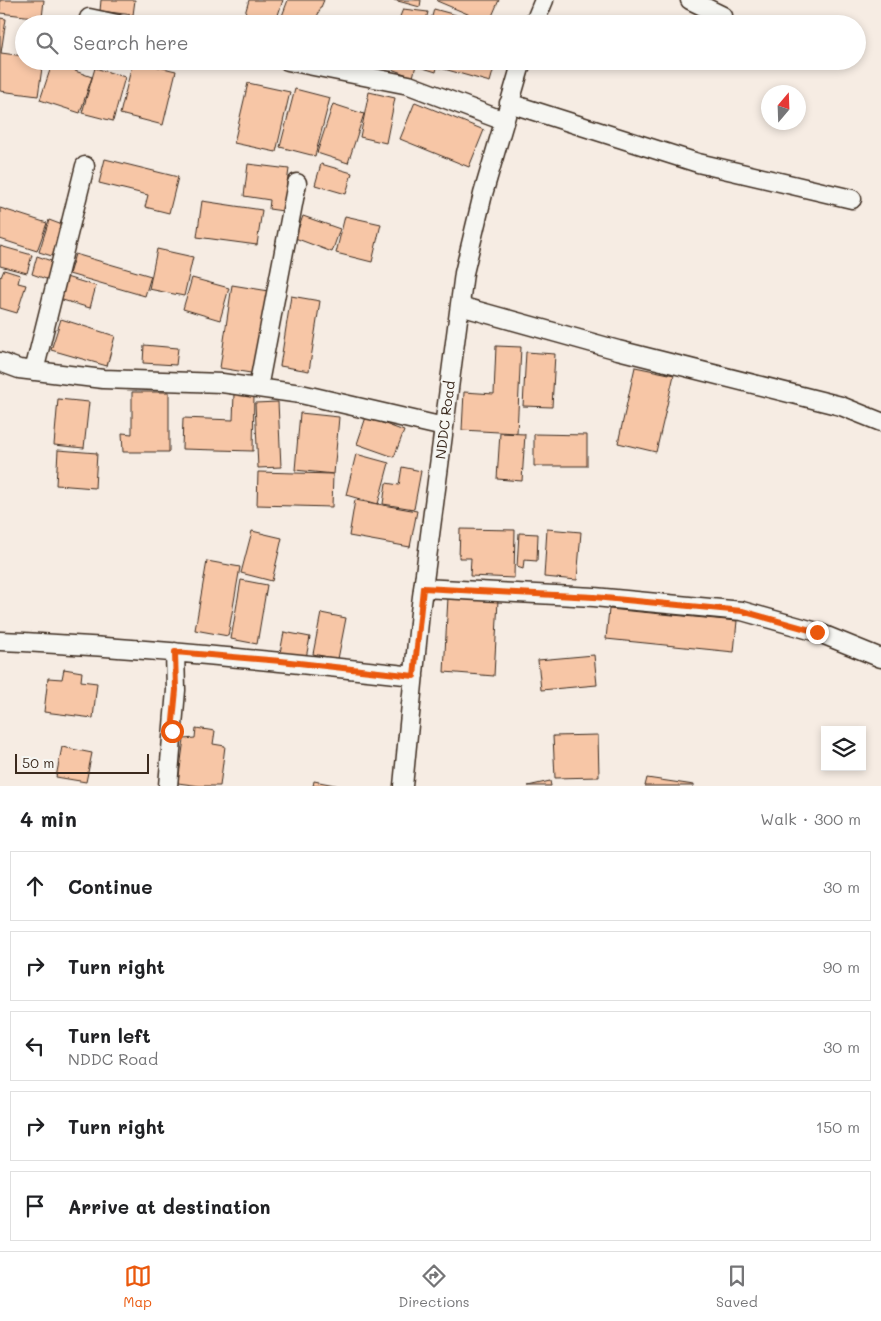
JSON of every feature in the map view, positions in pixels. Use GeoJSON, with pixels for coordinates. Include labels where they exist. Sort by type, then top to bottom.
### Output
{"type":"FeatureCollection","features":[{"type":"Feature","properties":{"kind":"street"},"geometry":{"type":"LineString","coordinates":[[538,15],[544,0]]}},
{"type":"Feature","properties":{"kind":"street"},"geometry":{"type":"LineString","coordinates":[[690,0],[721,15]]}},
{"type":"Feature","properties":{"kind":"street"},"geometry":{"type":"LineString","coordinates":[[333,70],[409,85],[504,121]]}},
{"type":"Feature","properties":{"kind":"street","name":"NDDC Road"},"geometry":{"type":"LineString","coordinates":[[403,786],[423,588],[464,273],[483,194],[519,70]]}},
{"type":"Feature","properties":{"kind":"street"},"geometry":{"type":"LineString","coordinates":[[509,103],[698,163],[852,199]]}},
{"type":"Feature","properties":{"kind":"street"},"geometry":{"type":"LineString","coordinates":[[34,370],[85,166]]}},
{"type":"Feature","properties":{"kind":"street"},"geometry":{"type":"LineString","coordinates":[[258,388],[297,183]]}},
{"type":"Feature","properties":{"kind":"street"},"geometry":{"type":"LineString","coordinates":[[460,306],[618,350],[840,406],[881,422]]}},
{"type":"Feature","properties":{"kind":"street"},"geometry":{"type":"LineString","coordinates":[[0,362],[19,369],[103,379],[222,383],[301,394],[444,427]]}},
{"type":"Feature","properties":{"kind":"street"},"geometry":{"type":"LineString","coordinates":[[423,588],[594,597],[742,611],[817,632],[881,658]]}},
{"type":"Feature","properties":{"kind":"street"},"geometry":{"type":"LineString","coordinates":[[0,640],[63,643],[281,661],[414,676]]}},
{"type":"Feature","properties":{"kind":"street"},"geometry":{"type":"LineString","coordinates":[[168,786],[176,690],[175,652]]}},
{"type":"Feature","properties":{"kind":"building"},"geometry":{"type":"Polygon","coordinates":[[[0,0],[44,0],[42,15],[0,13],[0,0]]]}},
{"type":"Feature","properties":{"kind":"building"},"geometry":{"type":"Polygon","coordinates":[[[101,0],[135,0],[133,15],[100,11],[101,0]]]}},
{"type":"Feature","properties":{"kind":"building"},"geometry":{"type":"Polygon","coordinates":[[[249,0],[283,0],[278,15],[245,15],[249,0]]]}},
{"type":"Feature","properties":{"kind":"building"},"geometry":{"type":"Polygon","coordinates":[[[288,0],[324,0],[318,15],[282,15],[288,0]]]}},
{"type":"Feature","properties":{"kind":"building"},"geometry":{"type":"Polygon","coordinates":[[[394,0],[421,0],[420,7],[394,0]]]}},
{"type":"Feature","properties":{"kind":"building"},"geometry":{"type":"Polygon","coordinates":[[[499,0],[492,15],[470,15],[437,1],[499,0]]]}},
{"type":"Feature","properties":{"kind":"building"},"geometry":{"type":"Polygon","coordinates":[[[403,9],[428,12],[427,15],[401,15],[403,9]]]}},
{"type":"Feature","properties":{"kind":"building"},"geometry":{"type":"Polygon","coordinates":[[[434,9],[456,15],[432,15],[434,9]]]}},
{"type":"Feature","properties":{"kind":"building"},"geometry":{"type":"Polygon","coordinates":[[[0,18],[6,19],[1,53],[15,55],[15,70],[42,70],[38,96],[0,91],[0,18]]]}},
{"type":"Feature","properties":{"kind":"building"},"geometry":{"type":"Polygon","coordinates":[[[50,70],[75,70],[92,77],[80,113],[40,100],[50,70]]]}},
{"type":"Feature","properties":{"kind":"building"},"geometry":{"type":"Polygon","coordinates":[[[94,70],[102,70],[125,77],[113,121],[82,113],[94,70]]]}},
{"type":"Feature","properties":{"kind":"building"},"geometry":{"type":"Polygon","coordinates":[[[131,70],[176,71],[163,125],[120,114],[131,70]]]}},
{"type":"Feature","properties":{"kind":"building"},"geometry":{"type":"Polygon","coordinates":[[[394,70],[415,70],[413,77],[394,70]]]}},
{"type":"Feature","properties":{"kind":"building"},"geometry":{"type":"Polygon","coordinates":[[[448,70],[493,70],[490,82],[448,70]]]}},
{"type":"Feature","properties":{"kind":"building"},"geometry":{"type":"Polygon","coordinates":[[[248,83],[290,92],[276,152],[234,143],[248,83]]]}},
{"type":"Feature","properties":{"kind":"building"},"geometry":{"type":"Polygon","coordinates":[[[295,89],[330,98],[315,156],[280,147],[295,89]]]}},
{"type":"Feature","properties":{"kind":"building"},"geometry":{"type":"Polygon","coordinates":[[[369,92],[395,98],[386,143],[360,137],[369,92]]]}},
{"type":"Feature","properties":{"kind":"building"},"geometry":{"type":"Polygon","coordinates":[[[415,102],[484,130],[469,167],[400,139],[415,102]]]}},
{"type":"Feature","properties":{"kind":"building"},"geometry":{"type":"Polygon","coordinates":[[[333,104],[364,114],[348,163],[317,153],[333,104]]]}},
{"type":"Feature","properties":{"kind":"building"},"geometry":{"type":"Polygon","coordinates":[[[105,159],[178,177],[169,213],[145,207],[148,195],[99,183],[105,159]]]}},
{"type":"Feature","properties":{"kind":"building"},"geometry":{"type":"Polygon","coordinates":[[[248,164],[289,169],[283,211],[269,209],[270,200],[244,196],[248,164]]]}},
{"type":"Feature","properties":{"kind":"building"},"geometry":{"type":"Polygon","coordinates":[[[321,164],[352,173],[346,194],[315,185],[321,164]]]}},
{"type":"Feature","properties":{"kind":"building"},"geometry":{"type":"Polygon","coordinates":[[[202,201],[262,210],[257,245],[197,237],[202,201]]]}},
{"type":"Feature","properties":{"kind":"building"},"geometry":{"type":"Polygon","coordinates":[[[0,208],[47,223],[37,251],[0,239],[0,208]]]}},
{"type":"Feature","properties":{"kind":"building"},"geometry":{"type":"Polygon","coordinates":[[[303,216],[340,229],[332,252],[295,238],[303,216]]]}},
{"type":"Feature","properties":{"kind":"building"},"geometry":{"type":"Polygon","coordinates":[[[345,216],[381,224],[372,262],[336,253],[345,216]]]}},
{"type":"Feature","properties":{"kind":"building"},"geometry":{"type":"Polygon","coordinates":[[[49,220],[65,226],[55,257],[39,252],[49,220]]]}},
{"type":"Feature","properties":{"kind":"building"},"geometry":{"type":"Polygon","coordinates":[[[0,246],[32,255],[27,273],[0,266],[0,246]]]}},
{"type":"Feature","properties":{"kind":"building"},"geometry":{"type":"Polygon","coordinates":[[[157,249],[193,257],[184,296],[149,289],[157,249]]]}},
{"type":"Feature","properties":{"kind":"building"},"geometry":{"type":"Polygon","coordinates":[[[75,254],[151,276],[145,296],[69,274],[75,254]]]}},
{"type":"Feature","properties":{"kind":"building"},"geometry":{"type":"Polygon","coordinates":[[[37,256],[54,262],[49,280],[32,274],[37,256]]]}},
{"type":"Feature","properties":{"kind":"building"},"geometry":{"type":"Polygon","coordinates":[[[4,270],[20,275],[18,283],[26,285],[17,313],[0,308],[0,276],[4,270]]]}},
{"type":"Feature","properties":{"kind":"building"},"geometry":{"type":"Polygon","coordinates":[[[66,277],[96,286],[90,308],[59,299],[66,277]]]}},
{"type":"Feature","properties":{"kind":"building"},"geometry":{"type":"Polygon","coordinates":[[[192,278],[229,288],[220,320],[183,309],[192,278]]]}},
{"type":"Feature","properties":{"kind":"building"},"geometry":{"type":"Polygon","coordinates":[[[232,285],[269,291],[257,374],[220,368],[232,285]]]}},
{"type":"Feature","properties":{"kind":"building"},"geometry":{"type":"Polygon","coordinates":[[[291,296],[320,301],[309,371],[280,366],[291,296]]]}},
{"type":"Feature","properties":{"kind":"building"},"geometry":{"type":"Polygon","coordinates":[[[61,319],[115,336],[107,366],[51,350],[61,319]]]}},
{"type":"Feature","properties":{"kind":"building"},"geometry":{"type":"Polygon","coordinates":[[[144,345],[178,348],[176,365],[143,363],[144,345]]]}},
{"type":"Feature","properties":{"kind":"building"},"geometry":{"type":"Polygon","coordinates":[[[496,346],[521,347],[517,433],[462,430],[464,392],[494,394],[496,346]]]}},
{"type":"Feature","properties":{"kind":"building"},"geometry":{"type":"Polygon","coordinates":[[[526,352],[555,354],[552,407],[523,406],[526,352]]]}},
{"type":"Feature","properties":{"kind":"building"},"geometry":{"type":"Polygon","coordinates":[[[635,367],[674,375],[656,452],[618,443],[635,367]]]}},
{"type":"Feature","properties":{"kind":"building"},"geometry":{"type":"Polygon","coordinates":[[[132,392],[169,392],[169,452],[123,452],[122,433],[132,434],[132,392]]]}},
{"type":"Feature","properties":{"kind":"building"},"geometry":{"type":"Polygon","coordinates":[[[234,394],[254,394],[253,451],[182,449],[183,418],[233,420],[234,394]]]}},
{"type":"Feature","properties":{"kind":"building"},"geometry":{"type":"Polygon","coordinates":[[[58,399],[89,402],[84,448],[54,445],[58,399]]]}},
{"type":"Feature","properties":{"kind":"building"},"geometry":{"type":"Polygon","coordinates":[[[278,402],[281,467],[258,468],[255,403],[278,402]]]}},
{"type":"Feature","properties":{"kind":"building"},"geometry":{"type":"Polygon","coordinates":[[[300,413],[339,417],[334,474],[295,470],[300,413]]]}},
{"type":"Feature","properties":{"kind":"building"},"geometry":{"type":"Polygon","coordinates":[[[366,417],[404,431],[394,457],[357,444],[366,417]]]}},
{"type":"Feature","properties":{"kind":"building"},"geometry":{"type":"Polygon","coordinates":[[[500,433],[525,434],[522,481],[497,479],[500,433]]]}},
{"type":"Feature","properties":{"kind":"building"},"geometry":{"type":"Polygon","coordinates":[[[534,434],[587,435],[587,466],[534,466],[534,434]]]}},
{"type":"Feature","properties":{"kind":"building"},"geometry":{"type":"Polygon","coordinates":[[[58,450],[97,453],[95,488],[56,485],[58,450]]]}},
{"type":"Feature","properties":{"kind":"building"},"geometry":{"type":"Polygon","coordinates":[[[356,454],[389,463],[378,504],[346,495],[356,454]]]}},
{"type":"Feature","properties":{"kind":"building"},"geometry":{"type":"Polygon","coordinates":[[[402,467],[421,471],[414,509],[383,504],[386,483],[399,485],[402,467]]]}},
{"type":"Feature","properties":{"kind":"building"},"geometry":{"type":"Polygon","coordinates":[[[258,472],[333,474],[332,507],[257,505],[258,472]]]}},
{"type":"Feature","properties":{"kind":"building"},"geometry":{"type":"Polygon","coordinates":[[[355,500],[417,511],[410,547],[349,536],[355,500]]]}},
{"type":"Feature","properties":{"kind":"building"},"geometry":{"type":"Polygon","coordinates":[[[460,529],[515,530],[514,578],[470,576],[471,558],[459,558],[460,529]]]}},
{"type":"Feature","properties":{"kind":"building"},"geometry":{"type":"Polygon","coordinates":[[[547,529],[581,532],[577,580],[544,577],[547,529]]]}},
{"type":"Feature","properties":{"kind":"building"},"geometry":{"type":"Polygon","coordinates":[[[252,531],[282,538],[272,581],[241,573],[252,531]]]}},
{"type":"Feature","properties":{"kind":"building"},"geometry":{"type":"Polygon","coordinates":[[[519,533],[538,534],[537,561],[524,560],[523,569],[517,567],[519,533]]]}},
{"type":"Feature","properties":{"kind":"building"},"geometry":{"type":"Polygon","coordinates":[[[207,561],[240,567],[228,636],[195,630],[207,561]]]}},
{"type":"Feature","properties":{"kind":"building"},"geometry":{"type":"Polygon","coordinates":[[[241,580],[267,585],[257,644],[231,639],[241,580]]]}},
{"type":"Feature","properties":{"kind":"building"},"geometry":{"type":"Polygon","coordinates":[[[448,597],[498,600],[494,676],[444,672],[448,597]]]}},
{"type":"Feature","properties":{"kind":"building"},"geometry":{"type":"Polygon","coordinates":[[[609,609],[737,621],[734,652],[606,639],[609,609]]]}},
{"type":"Feature","properties":{"kind":"building"},"geometry":{"type":"Polygon","coordinates":[[[321,613],[346,618],[338,659],[313,654],[321,613]]]}},
{"type":"Feature","properties":{"kind":"building"},"geometry":{"type":"Polygon","coordinates":[[[284,632],[310,637],[306,658],[280,653],[284,632]]]}},
{"type":"Feature","properties":{"kind":"building"},"geometry":{"type":"Polygon","coordinates":[[[594,655],[597,685],[541,690],[538,660],[594,655]]]}},
{"type":"Feature","properties":{"kind":"building"},"geometry":{"type":"Polygon","coordinates":[[[64,669],[82,672],[81,681],[97,683],[93,718],[44,712],[48,678],[62,679],[64,669]]]}},
{"type":"Feature","properties":{"kind":"building"},"geometry":{"type":"Polygon","coordinates":[[[196,728],[215,731],[213,744],[225,746],[220,786],[178,783],[184,739],[195,738],[196,728]]]}},
{"type":"Feature","properties":{"kind":"building"},"geometry":{"type":"Polygon","coordinates":[[[598,735],[599,777],[555,778],[553,736],[598,735]]]}},
{"type":"Feature","properties":{"kind":"building"},"geometry":{"type":"Polygon","coordinates":[[[62,747],[92,753],[86,782],[56,777],[62,747]]]}},
{"type":"Feature","properties":{"kind":"building"},"geometry":{"type":"Polygon","coordinates":[[[647,778],[694,785],[694,786],[645,786],[647,778]]]}},
{"type":"Feature","properties":{"kind":"building"},"geometry":{"type":"Polygon","coordinates":[[[314,781],[340,786],[313,786],[314,781]]]}},
{"type":"Feature","properties":{"kind":"building"},"geometry":{"type":"Polygon","coordinates":[[[550,781],[551,786],[528,786],[550,781]]]}},
{"type":"Feature","properties":{"kind":"route"},"geometry":{"type":"LineString","coordinates":[[172,731],[176,690],[175,652],[281,661],[414,676],[423,588],[594,597],[742,611],[817,632]]}}]}
